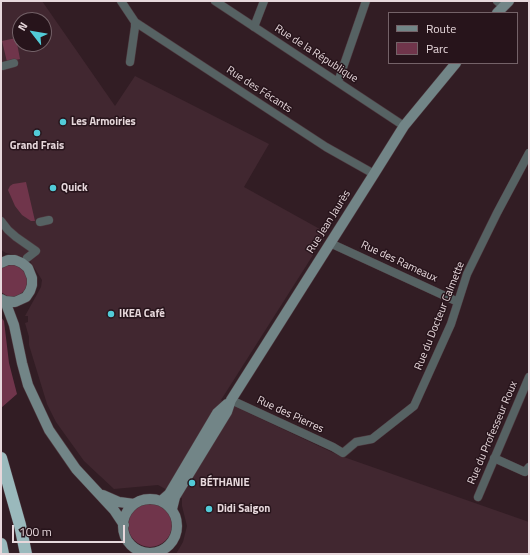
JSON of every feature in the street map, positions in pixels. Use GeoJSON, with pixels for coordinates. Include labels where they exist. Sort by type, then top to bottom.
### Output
{"type":"FeatureCollection","features":[{"type":"Feature","properties":{"kind":"highway"},"geometry":{"type":"LineString","coordinates":[[1,458],[20,525],[26,554]]}},
{"type":"Feature","properties":{"kind":"highway"},"geometry":{"type":"LineString","coordinates":[[1,544],[3,554]]}},
{"type":"Feature","properties":{"kind":"main road","name":"Rue Jean Jaurès"},"geometry":{"type":"LineString","coordinates":[[172,510],[175,497],[226,412],[231,400],[404,126],[455,64]]}},
{"type":"Feature","properties":{"kind":"main road"},"geometry":{"type":"LineString","coordinates":[[3,259],[16,260],[22,263],[28,268],[32,278],[32,285],[26,297],[15,302],[3,300]]}},
{"type":"Feature","properties":{"kind":"main road"},"geometry":{"type":"LineString","coordinates":[[3,300],[14,324],[28,384],[42,416],[53,436],[72,464],[114,510],[124,525]]}},
{"type":"Feature","properties":{"kind":"main road"},"geometry":{"type":"LineString","coordinates":[[14,324],[20,300]]}},
{"type":"Feature","properties":{"kind":"main road","name":"Rue Jean Jaurès"},"geometry":{"type":"LineString","coordinates":[[161,502],[169,494],[217,413],[231,400]]}},
{"type":"Feature","properties":{"kind":"main road"},"geometry":{"type":"LineString","coordinates":[[97,492],[111,500],[134,504],[152,499],[161,502],[172,510],[177,522],[176,532],[170,544],[163,552],[143,553],[134,547],[128,540],[124,532],[124,525],[127,513],[134,504]]}},
{"type":"Feature","properties":{"kind":"main road"},"geometry":{"type":"LineString","coordinates":[[128,540],[128,554]]}},
{"type":"Feature","properties":{"kind":"street"},"geometry":{"type":"LineString","coordinates":[[121,1],[135,22],[130,62]]}},
{"type":"Feature","properties":{"kind":"street","name":"Rue de la République"},"geometry":{"type":"LineString","coordinates":[[215,1],[404,126]]}},
{"type":"Feature","properties":{"kind":"street"},"geometry":{"type":"LineString","coordinates":[[254,27],[264,1]]}},
{"type":"Feature","properties":{"kind":"street"},"geometry":{"type":"LineString","coordinates":[[338,82],[366,1]]}},
{"type":"Feature","properties":{"kind":"street","name":"Rue des Fécants"},"geometry":{"type":"LineString","coordinates":[[135,22],[326,146],[374,174]]}},
{"type":"Feature","properties":{"kind":"street"},"geometry":{"type":"LineString","coordinates":[[3,66],[12,62]]}},
{"type":"Feature","properties":{"kind":"street","name":"Rue du Docteur Calmette"},"geometry":{"type":"LineString","coordinates":[[339,452],[346,452],[358,441],[372,439],[414,406],[451,324],[467,274],[497,213],[529,154]]}},
{"type":"Feature","properties":{"kind":"street"},"geometry":{"type":"LineString","coordinates":[[1,221],[16,237],[36,252],[27,258]]}},
{"type":"Feature","properties":{"kind":"street","name":"Rue des Rameaux"},"geometry":{"type":"LineString","coordinates":[[330,243],[458,302]]}},
{"type":"Feature","properties":{"kind":"street","name":"Rue du Professeur Roux"},"geometry":{"type":"LineString","coordinates":[[478,497],[529,377]]}},
{"type":"Feature","properties":{"kind":"street","name":"Rue des Pierres"},"geometry":{"type":"LineString","coordinates":[[231,400],[333,447],[339,452]]}},
{"type":"Feature","properties":{"kind":"street"},"geometry":{"type":"LineString","coordinates":[[494,458],[525,472],[529,466]]}},
{"type":"Feature","properties":{"kind":"shaded area"},"geometry":{"type":"Polygon","coordinates":[[[1,1],[42,1],[50,12],[12,12],[12,52],[52,52],[52,15],[115,106],[135,76],[269,144],[244,187],[327,233],[221,400],[338,455],[529,522],[529,554],[176,554],[183,542],[187,526],[182,506],[182,498],[158,485],[114,489],[84,461],[56,422],[47,404],[29,345],[29,337],[25,323],[28,322],[28,316],[25,316],[41,287],[42,280],[30,261],[20,256],[6,253],[1,250],[1,1]]]}},
{"type":"Feature","properties":{"kind":"green space"},"geometry":{"type":"Polygon","coordinates":[[[12,39],[12,52],[19,52],[20,59],[7,62],[2,41],[12,39]]]}},
{"type":"Feature","properties":{"kind":"green space"},"geometry":{"type":"Polygon","coordinates":[[[26,182],[35,221],[31,221],[22,215],[15,206],[8,190],[13,184],[26,182]]]}},
{"type":"Feature","properties":{"kind":"green space"},"geometry":{"type":"Polygon","coordinates":[[[17,265],[22,268],[28,279],[27,286],[24,291],[13,297],[7,296],[1,292],[1,269],[5,266],[17,265]]]}},
{"type":"Feature","properties":{"kind":"green space"},"geometry":{"type":"Polygon","coordinates":[[[1,317],[4,321],[9,363],[17,394],[1,408],[1,317]]]}},
{"type":"Feature","properties":{"kind":"green space"},"geometry":{"type":"Polygon","coordinates":[[[154,503],[166,509],[171,517],[171,533],[166,541],[158,546],[146,547],[134,541],[129,533],[128,521],[134,509],[142,504],[154,503]]]}},
{"type":"Feature","properties":{"kind":"place","name":"Les Armoiries"},"geometry":{"type":"Point","coordinates":[63,122]}},
{"type":"Feature","properties":{"kind":"place","name":"Grand Frais"},"geometry":{"type":"Point","coordinates":[37,133]}},
{"type":"Feature","properties":{"kind":"place","name":"Quick"},"geometry":{"type":"Point","coordinates":[53,188]}},
{"type":"Feature","properties":{"kind":"place","name":"IKEA Café"},"geometry":{"type":"Point","coordinates":[111,314]}},
{"type":"Feature","properties":{"kind":"place","name":"BÉTHANIE"},"geometry":{"type":"Point","coordinates":[192,483]}},
{"type":"Feature","properties":{"kind":"place","name":"Didi Saigon"},"geometry":{"type":"Point","coordinates":[209,509]}}]}
